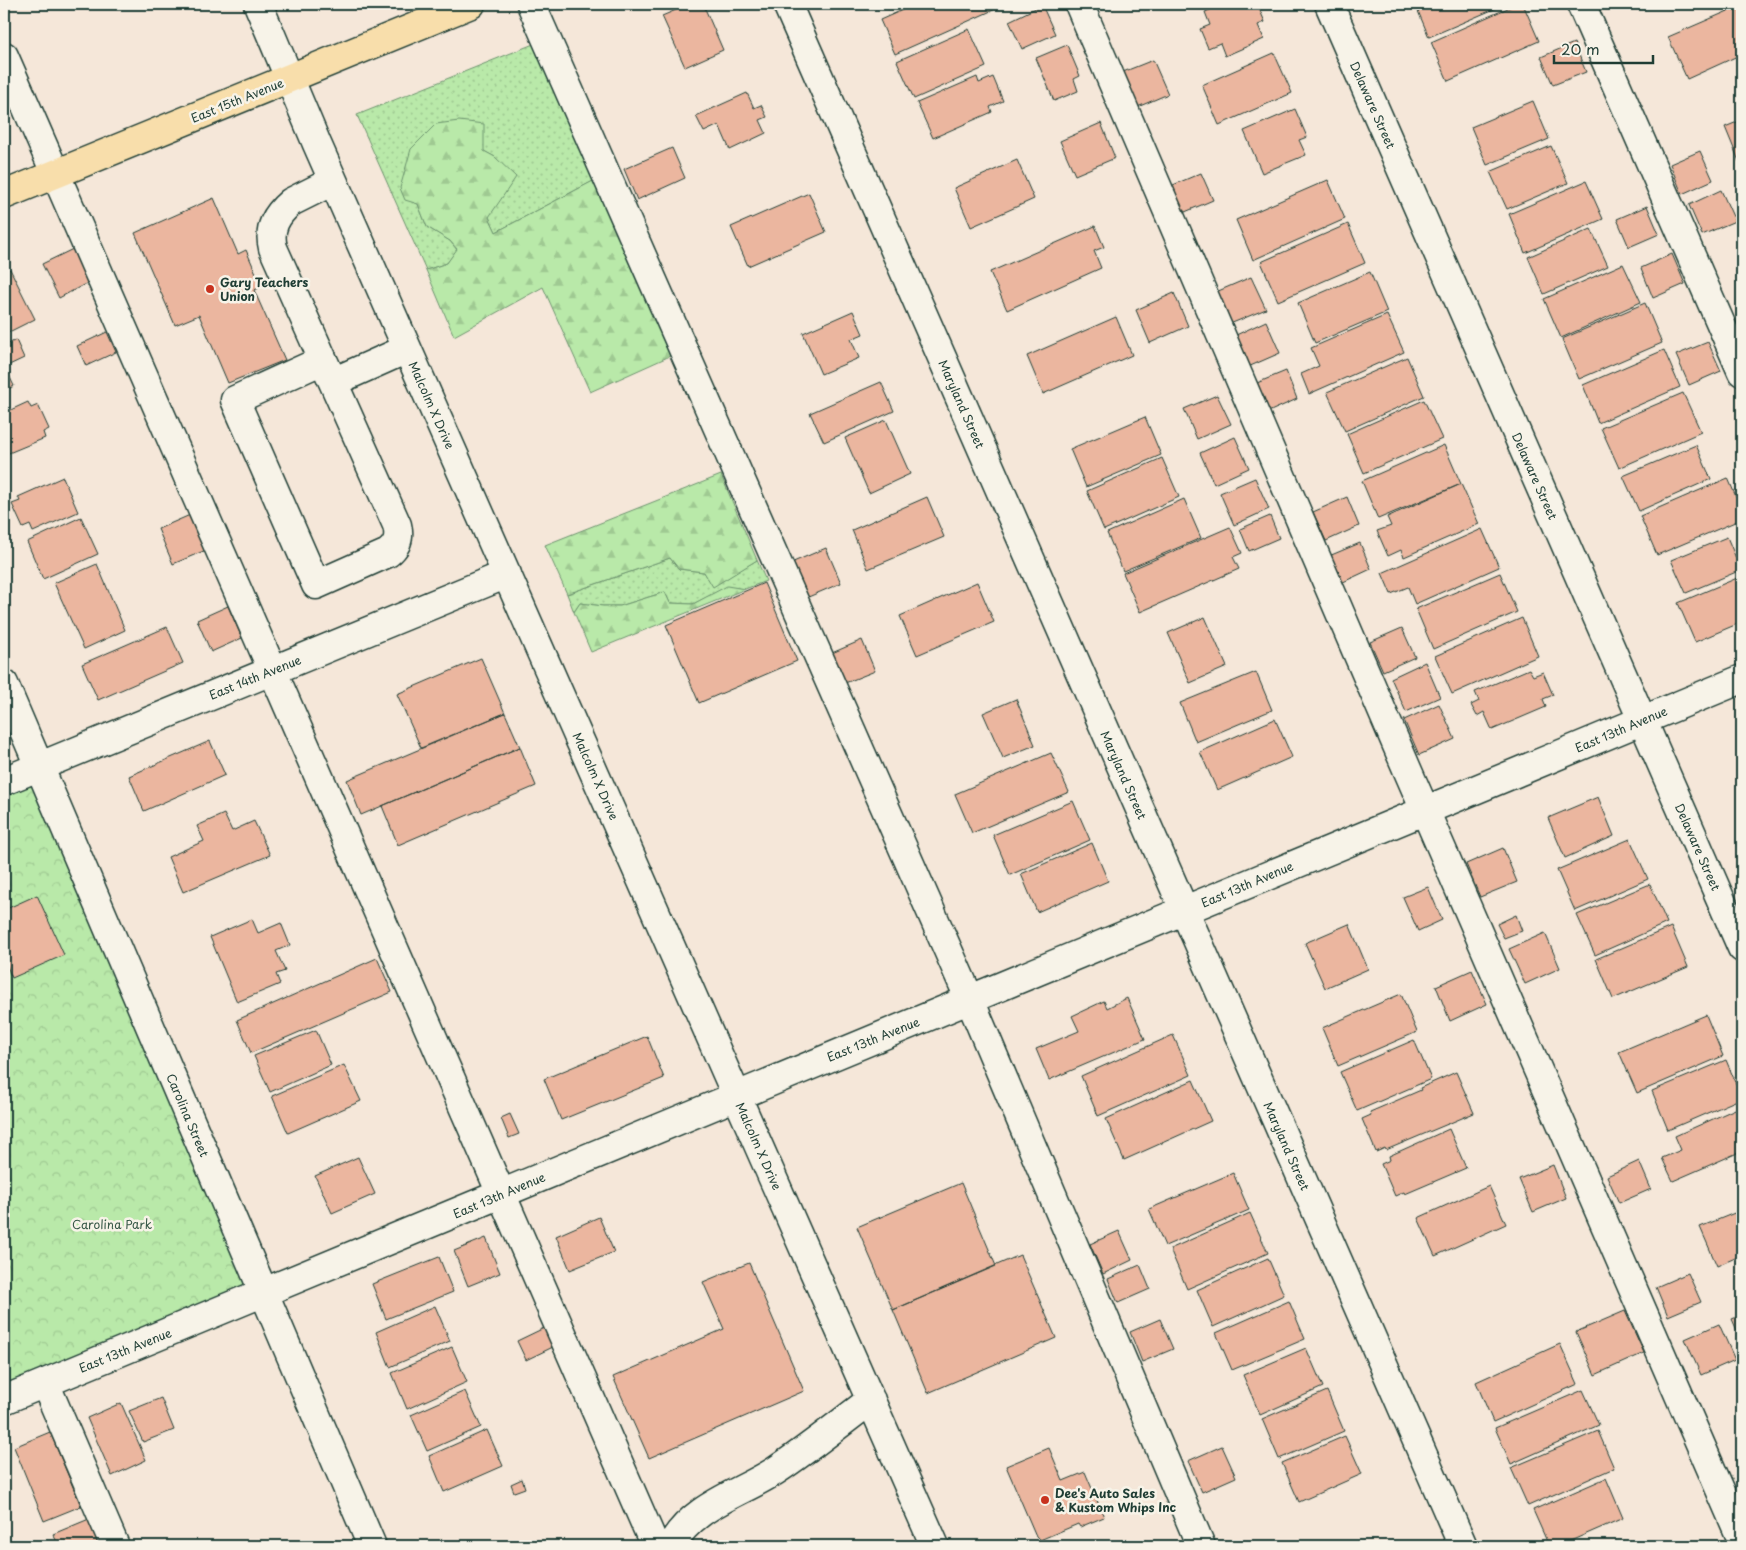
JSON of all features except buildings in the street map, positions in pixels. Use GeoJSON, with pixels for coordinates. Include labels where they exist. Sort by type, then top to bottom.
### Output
{"type":"FeatureCollection","features":[{"type":"Feature","properties":{"kind":"main road","name":"East 15th Avenue"},"geometry":{"type":"LineString","coordinates":[[4,196],[471,4]]}},
{"type":"Feature","properties":{"kind":"street","name":"Malcolm X Drive"},"geometry":{"type":"LineString","coordinates":[[258,4],[333,181],[936,1546]]}},
{"type":"Feature","properties":{"kind":"street"},"geometry":{"type":"LineString","coordinates":[[531,4],[970,1000],[1200,1546]]}},
{"type":"Feature","properties":{"kind":"street","name":"Maryland Street"},"geometry":{"type":"LineString","coordinates":[[787,4],[1463,1546]]}},
{"type":"Feature","properties":{"kind":"street"},"geometry":{"type":"LineString","coordinates":[[1079,4],[1425,810],[1742,1540]]}},
{"type":"Feature","properties":{"kind":"street","name":"Delaware Street"},"geometry":{"type":"LineString","coordinates":[[1329,4],[1742,948]]}},
{"type":"Feature","properties":{"kind":"street"},"geometry":{"type":"LineString","coordinates":[[1581,4],[1742,372]]}},
{"type":"Feature","properties":{"kind":"street"},"geometry":{"type":"LineString","coordinates":[[4,56],[655,1546]]}},
{"type":"Feature","properties":{"kind":"street"},"geometry":{"type":"LineString","coordinates":[[333,181],[291,202],[285,207],[276,219],[271,233],[273,248],[328,371],[397,525],[400,534],[394,548],[388,553],[316,585],[235,400],[328,371],[407,349]]}},
{"type":"Feature","properties":{"kind":"street","name":"East 14th Avenue"},"geometry":{"type":"LineString","coordinates":[[4,781],[507,574]]}},
{"type":"Feature","properties":{"kind":"street","name":"East 13th Avenue"},"geometry":{"type":"LineString","coordinates":[[4,1400],[1742,679]]}},
{"type":"Feature","properties":{"kind":"street","name":"Carolina Street"},"geometry":{"type":"LineString","coordinates":[[4,684],[372,1546]]}},
{"type":"Feature","properties":{"kind":"street"},"geometry":{"type":"LineString","coordinates":[[46,1383],[115,1546]]}},
{"type":"Feature","properties":{"kind":"street"},"geometry":{"type":"LineString","coordinates":[[671,1546],[693,1519],[724,1498],[774,1471],[871,1400]]}},
{"type":"Feature","properties":{"kind":"green space"},"geometry":{"type":"Polygon","coordinates":[[[536,43],[595,180],[496,232],[489,217],[495,157],[484,151],[418,204],[427,227],[450,241],[457,250],[447,263],[426,270],[357,115],[536,43]]]}},
{"type":"Feature","properties":{"kind":"green space"},"geometry":{"type":"Polygon","coordinates":[[[459,121],[484,124],[484,151],[495,157],[516,177],[489,217],[496,232],[595,180],[670,356],[590,392],[543,287],[454,336],[426,270],[447,263],[457,249],[450,241],[427,227],[418,204],[405,200],[400,188],[411,149],[436,124],[459,121]]]}},
{"type":"Feature","properties":{"kind":"green space"},"geometry":{"type":"Polygon","coordinates":[[[721,475],[757,560],[713,587],[704,572],[679,569],[670,558],[567,594],[545,545],[721,475]]]}},
{"type":"Feature","properties":{"kind":"green space"},"geometry":{"type":"Polygon","coordinates":[[[670,558],[679,569],[704,572],[713,586],[757,560],[766,581],[745,589],[727,587],[693,604],[670,603],[665,592],[620,606],[580,603],[574,612],[567,594],[670,558]]]}},
{"type":"Feature","properties":{"kind":"green space"},"geometry":{"type":"Polygon","coordinates":[[[727,586],[745,589],[591,652],[574,612],[580,603],[620,606],[665,592],[670,603],[693,604],[727,586]]]}},
{"type":"Feature","properties":{"kind":"green space","name":"Carolina Park"},"geometry":{"type":"Polygon","coordinates":[[[40,777],[254,1283],[4,1389],[4,792],[40,777]]]}},
{"type":"Feature","properties":{"kind":"place","name":"Gary Teachers Union"},"geometry":{"type":"Point","coordinates":[210,289]}},
{"type":"Feature","properties":{"kind":"place","name":"Dee's Auto Sales & Kustom Whips Inc"},"geometry":{"type":"Point","coordinates":[1045,1500]}}]}
